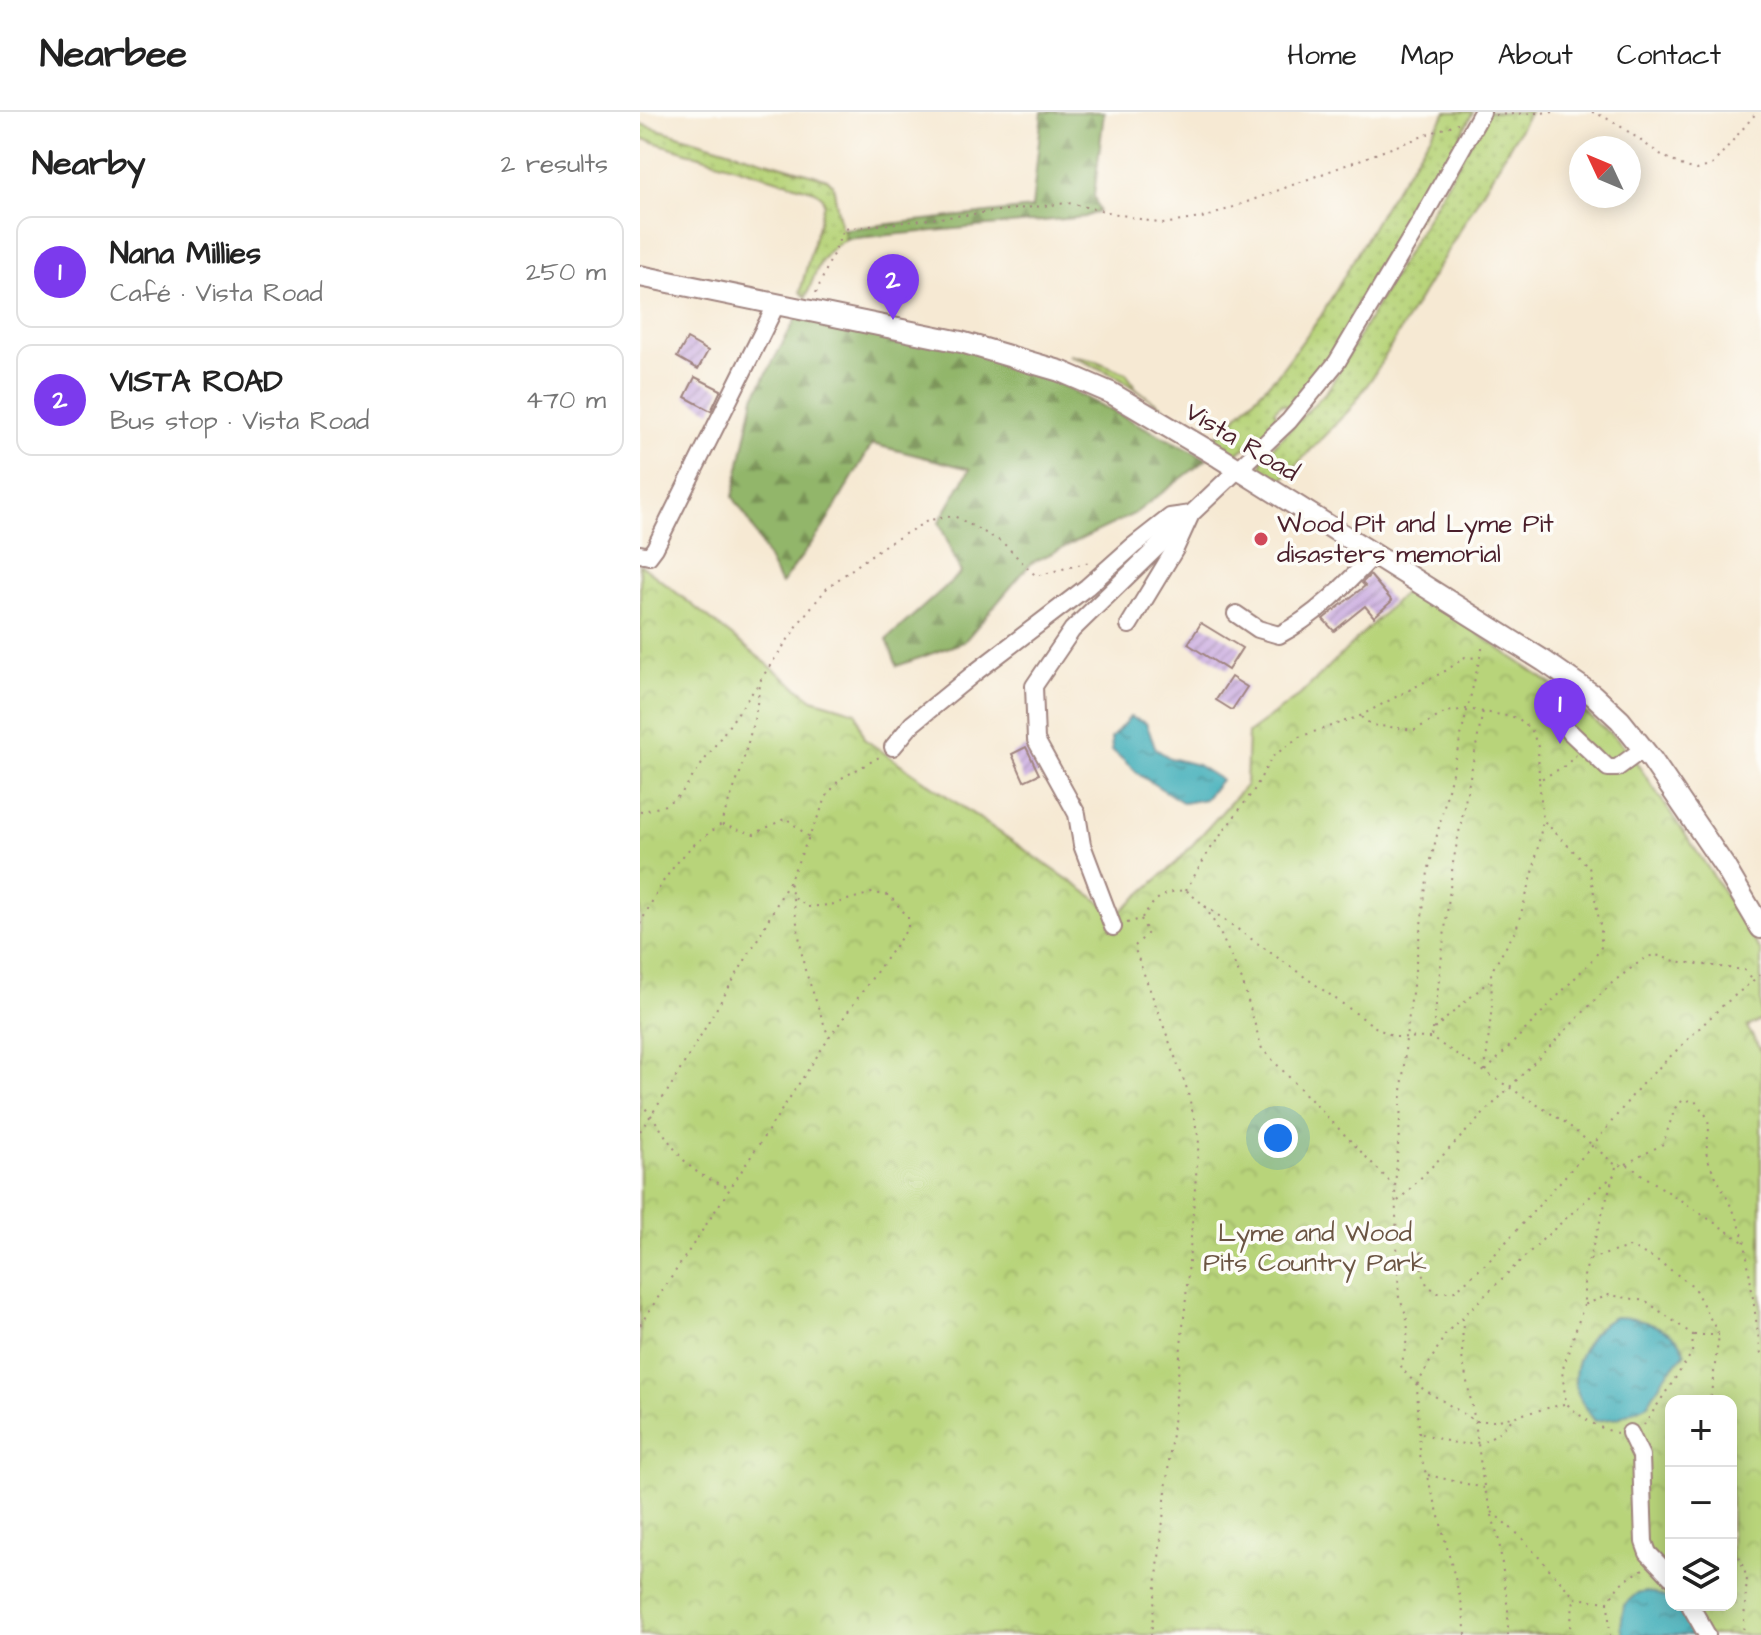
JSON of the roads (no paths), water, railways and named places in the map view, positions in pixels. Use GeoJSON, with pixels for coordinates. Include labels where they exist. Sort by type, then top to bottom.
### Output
{"type":"FeatureCollection","features":[{"type":"Feature","properties":{"kind":"main road","name":"Vista Road"},"geometry":{"type":"LineString","coordinates":[[640,276],[961,342],[1060,371],[1111,393],[1239,470],[1593,695],[1620,720],[1643,749],[1757,914]]}},
{"type":"Feature","properties":{"kind":"lane"},"geometry":{"type":"LineString","coordinates":[[1113,927],[1082,845],[1077,814],[1036,740],[1034,686],[1072,630],[1307,401],[1337,362],[1481,113]]}},
{"type":"Feature","properties":{"kind":"lane"},"geometry":{"type":"LineString","coordinates":[[640,554],[649,556],[655,548],[777,303]]}},
{"type":"Feature","properties":{"kind":"lane"},"geometry":{"type":"LineString","coordinates":[[1129,625],[1175,549],[1191,514]]}},
{"type":"Feature","properties":{"kind":"lane"},"geometry":{"type":"LineString","coordinates":[[893,747],[912,724],[1087,587],[1170,517],[1191,514]]}},
{"type":"Feature","properties":{"kind":"lane"},"geometry":{"type":"LineString","coordinates":[[1236,614],[1258,629],[1279,635],[1301,624],[1374,555]]}},
{"type":"Feature","properties":{"kind":"lane"},"geometry":{"type":"LineString","coordinates":[[1570,732],[1608,768],[1617,768],[1643,749]]}},
{"type":"Feature","properties":{"kind":"lane"},"geometry":{"type":"LineString","coordinates":[[1630,1433],[1641,1456],[1644,1542],[1654,1560],[1665,1571]]}},
{"type":"Feature","properties":{"kind":"lane"},"geometry":{"type":"LineString","coordinates":[[1693,1611],[1707,1635]]}},
{"type":"Feature","properties":{"kind":"water"},"geometry":{"type":"Polygon","coordinates":[[[1130,717],[1146,723],[1156,749],[1170,758],[1197,765],[1221,780],[1205,799],[1184,803],[1141,776],[1112,750],[1111,738],[1130,717]]]}},
{"type":"Feature","properties":{"kind":"water"},"geometry":{"type":"Polygon","coordinates":[[[1615,1317],[1645,1322],[1666,1331],[1675,1337],[1685,1353],[1664,1377],[1648,1404],[1618,1418],[1595,1421],[1577,1392],[1577,1366],[1591,1336],[1615,1317]]]}},
{"type":"Feature","properties":{"kind":"water"},"geometry":{"type":"Polygon","coordinates":[[[1655,1593],[1665,1598],[1665,1611],[1678,1611],[1693,1635],[1623,1635],[1624,1605],[1636,1594],[1655,1593]]]}},
{"type":"Feature","properties":{"kind":"place","name":"VISTA ROAD"},"geometry":{"type":"Point","coordinates":[893,320]}},
{"type":"Feature","properties":{"kind":"place","name":"Wood Pit and Lyme Pit disasters memorial"},"geometry":{"type":"Point","coordinates":[1261,539]}},
{"type":"Feature","properties":{"kind":"place","name":"Nana Millies"},"geometry":{"type":"Point","coordinates":[1560,744]}},
{"type":"Feature","properties":{"kind":"park label","name":"Lyme and Wood Pits Country Park"},"geometry":{"type":"Point","coordinates":[1315,1248]}}]}
